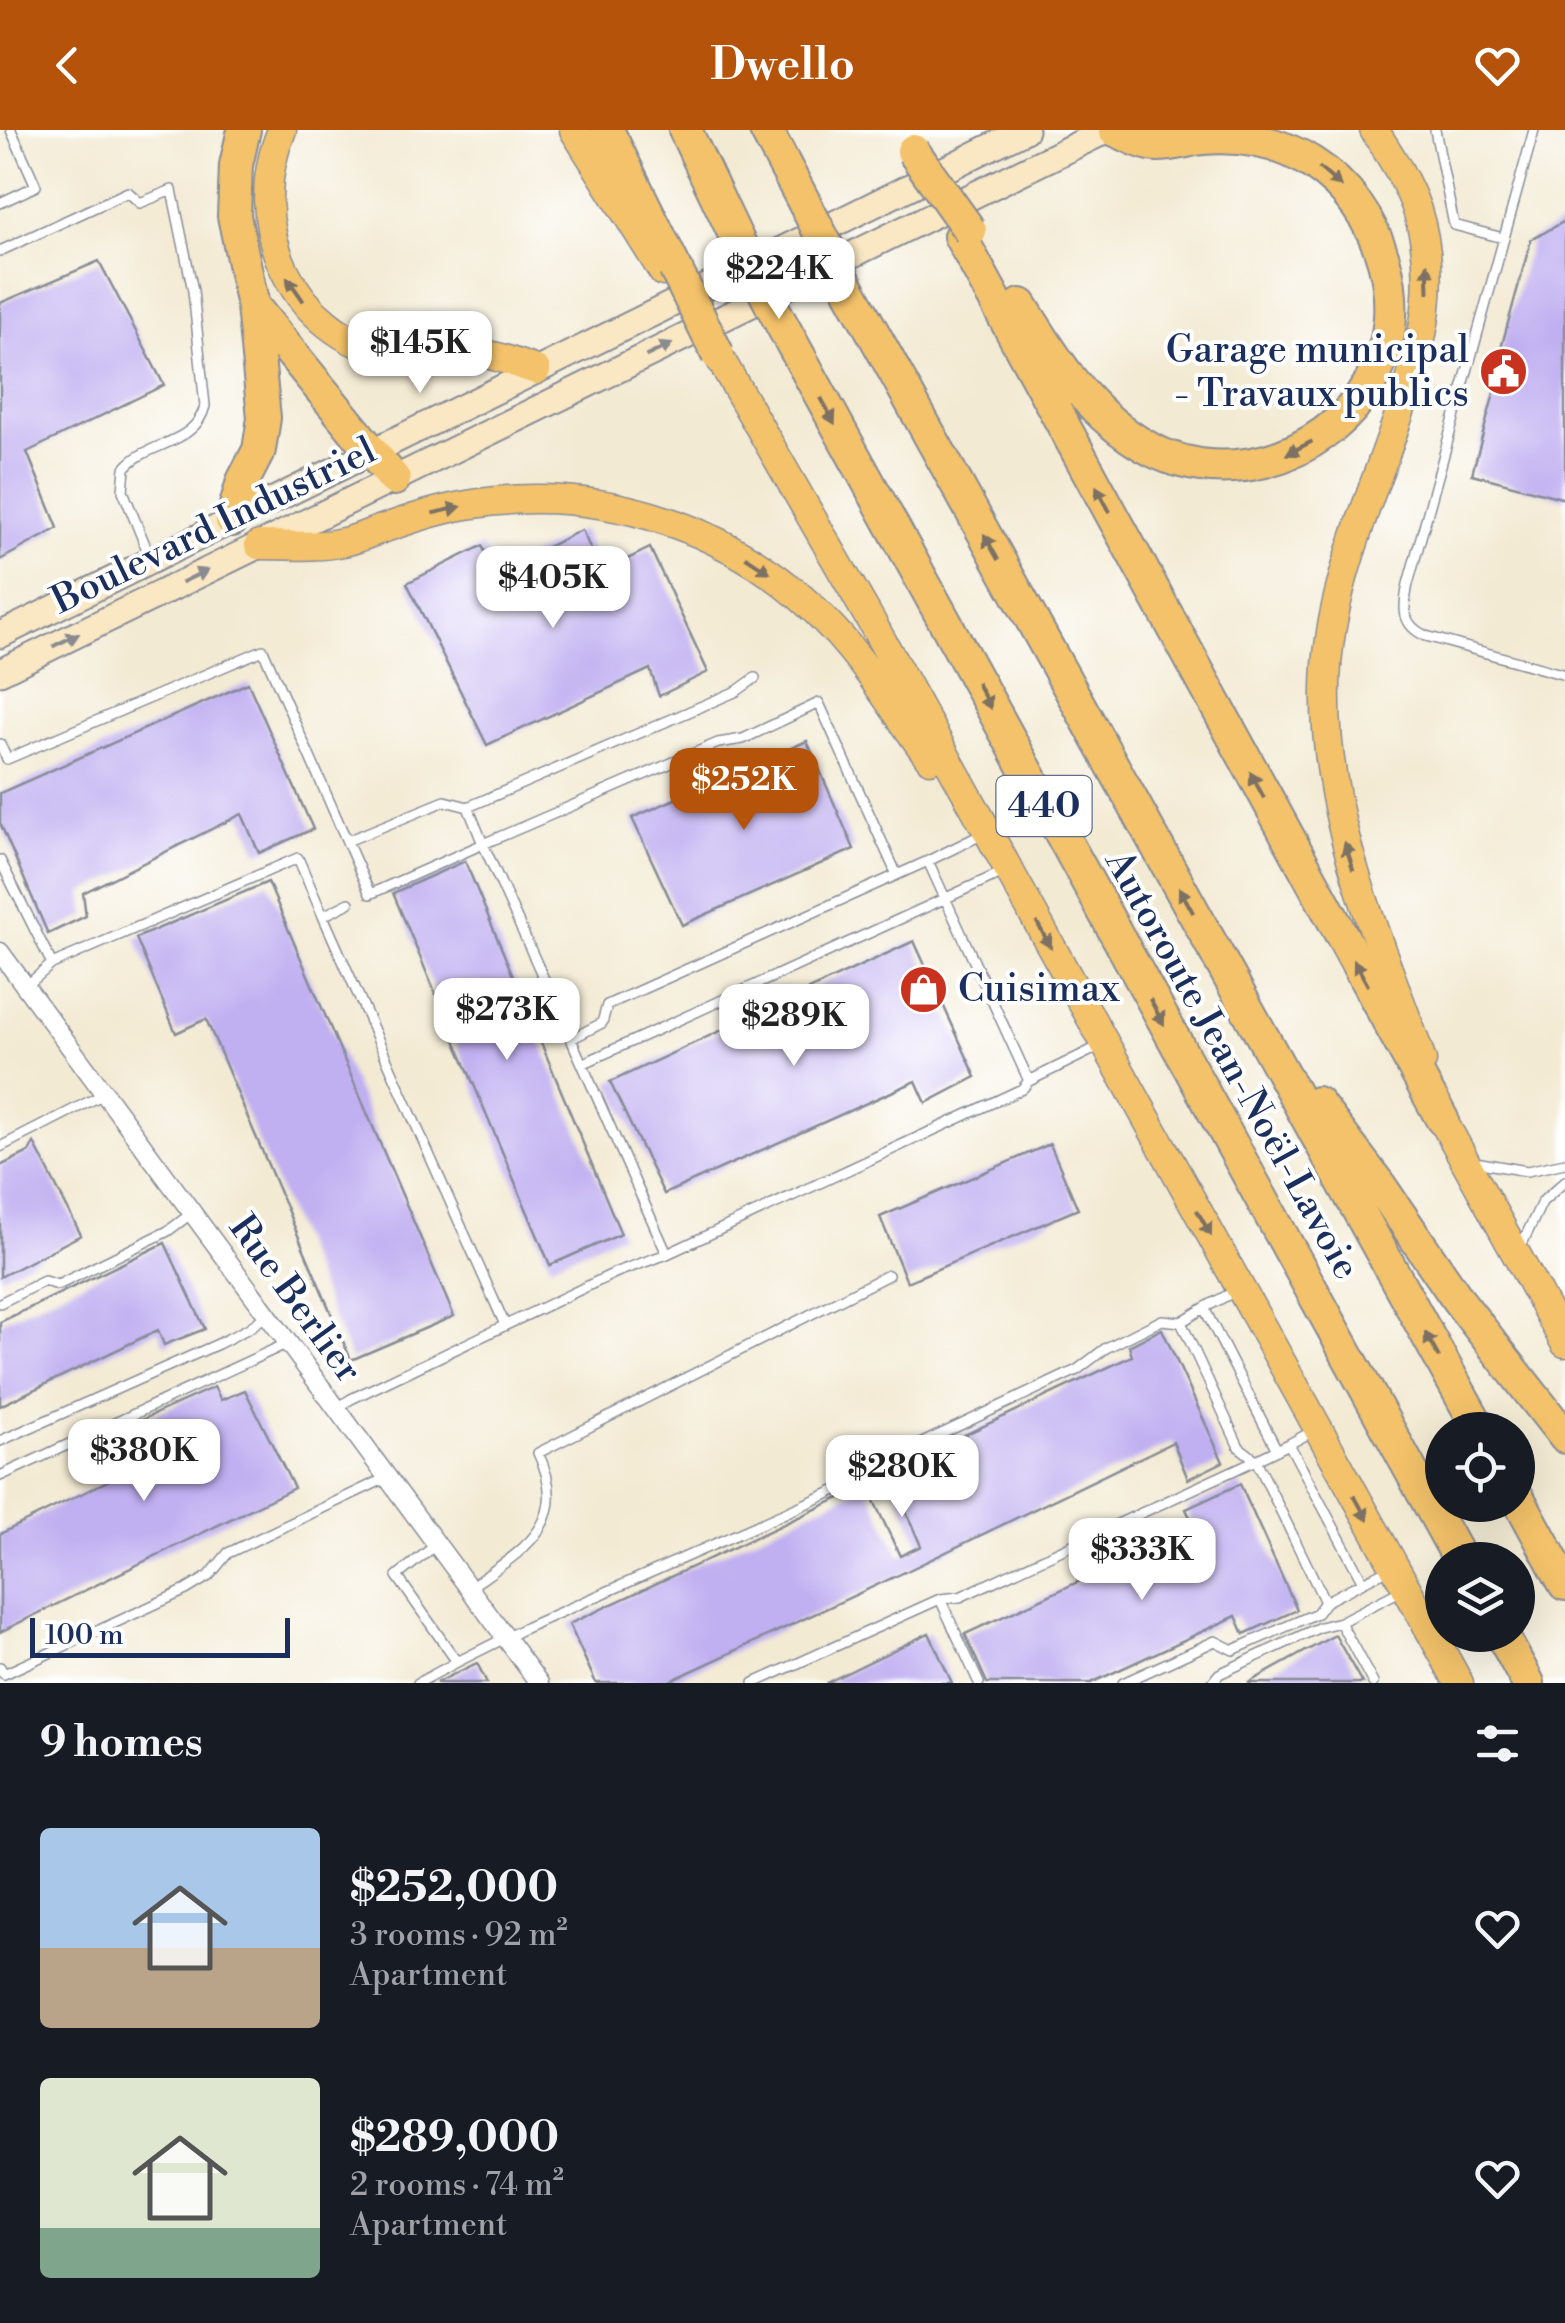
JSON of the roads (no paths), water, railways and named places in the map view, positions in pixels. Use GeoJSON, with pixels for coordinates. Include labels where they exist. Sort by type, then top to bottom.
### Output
{"type":"FeatureCollection","features":[{"type":"Feature","properties":{"kind":"highway"},"geometry":{"type":"LineString","coordinates":[[232,520],[263,434],[253,306],[234,216],[236,166],[244,130]]}},
{"type":"Feature","properties":{"kind":"highway"},"geometry":{"type":"LineString","coordinates":[[607,130],[670,271],[718,355]]}},
{"type":"Feature","properties":{"kind":"highway","name":"Autoroute Jean-Noël-Lavoie"},"geometry":{"type":"LineString","coordinates":[[684,130],[782,325],[1450,1542]]}},
{"type":"Feature","properties":{"kind":"highway","name":"Autoroute Jean-Noël-Lavoie"},"geometry":{"type":"LineString","coordinates":[[766,130],[850,292],[1470,1412]]}},
{"type":"Feature","properties":{"kind":"highway"},"geometry":{"type":"LineString","coordinates":[[965,234],[1014,292],[1068,378],[1095,409],[1141,444],[1181,461],[1234,467],[1278,458],[1321,436],[1337,424],[1369,385],[1386,340],[1390,310],[1388,277],[1366,218],[1346,191],[1323,170],[1279,146],[1219,138],[1154,145],[1115,130]]}},
{"type":"Feature","properties":{"kind":"highway"},"geometry":{"type":"LineString","coordinates":[[907,141],[965,234],[1442,1119]]}},
{"type":"Feature","properties":{"kind":"highway"},"geometry":{"type":"LineString","coordinates":[[253,306],[394,480]]}},
{"type":"Feature","properties":{"kind":"highway"},"geometry":{"type":"LineString","coordinates":[[1251,1016],[1380,1186],[1458,1300],[1565,1437]]}},
{"type":"Feature","properties":{"kind":"highway"},"geometry":{"type":"LineString","coordinates":[[1531,1522],[1565,1584]]}},
{"type":"Feature","properties":{"kind":"highway"},"geometry":{"type":"LineString","coordinates":[[1511,1652],[1528,1683]]}},
{"type":"Feature","properties":{"kind":"main road"},"geometry":{"type":"LineString","coordinates":[[282,130],[268,174],[270,234],[285,274],[320,319],[353,341],[394,355],[432,358],[483,354],[536,370]]}},
{"type":"Feature","properties":{"kind":"main road"},"geometry":{"type":"LineString","coordinates":[[574,130],[670,271]]}},
{"type":"Feature","properties":{"kind":"main road"},"geometry":{"type":"LineString","coordinates":[[1374,130],[1417,210],[1427,256],[1428,306],[1416,364],[1358,529],[1337,602],[1327,657],[1328,742],[1336,801],[1348,856],[1442,1119],[1565,1343]]}},
{"type":"Feature","properties":{"kind":"main road"},"geometry":{"type":"LineString","coordinates":[[718,355],[1458,1683]]}},
{"type":"Feature","properties":{"kind":"main road"},"geometry":{"type":"LineString","coordinates":[[259,545],[342,543],[446,509],[526,499],[617,507],[690,530],[748,559],[821,616],[862,664],[994,846]]}},
{"type":"Feature","properties":{"kind":"street","name":"Boulevard Industriel"},"geometry":{"type":"LineString","coordinates":[[0,634],[1025,130]]}},
{"type":"Feature","properties":{"kind":"street","name":"Boulevard Industriel"},"geometry":{"type":"LineString","coordinates":[[0,672],[1107,130]]}},
{"type":"Feature","properties":{"kind":"street","name":"Rue Berlier"},"geometry":{"type":"LineString","coordinates":[[0,952],[539,1683]]}},
{"type":"Feature","properties":{"kind":"lane"},"geometry":{"type":"LineString","coordinates":[[0,203],[36,186],[11,130]]}},
{"type":"Feature","properties":{"kind":"lane"},"geometry":{"type":"LineString","coordinates":[[1435,130],[1454,225],[1504,238]]}},
{"type":"Feature","properties":{"kind":"lane"},"geometry":{"type":"LineString","coordinates":[[1534,130],[1408,584],[1404,614],[1408,624],[1426,636],[1565,675]]}},
{"type":"Feature","properties":{"kind":"lane"},"geometry":{"type":"LineString","coordinates":[[0,252],[128,192],[140,203],[172,190],[193,291],[205,406],[188,432],[125,468],[124,491],[151,560]]}},
{"type":"Feature","properties":{"kind":"lane"},"geometry":{"type":"LineString","coordinates":[[0,744],[3,761],[263,650],[370,894],[718,743],[743,739],[819,703],[898,874]]}},
{"type":"Feature","properties":{"kind":"lane"},"geometry":{"type":"LineString","coordinates":[[347,841],[445,801],[468,807],[737,690],[755,678]]}},
{"type":"Feature","properties":{"kind":"lane"},"geometry":{"type":"LineString","coordinates":[[468,807],[667,1254]]}},
{"type":"Feature","properties":{"kind":"lane"},"geometry":{"type":"LineString","coordinates":[[571,1038],[602,1023],[607,1004],[928,861],[994,846]]}},
{"type":"Feature","properties":{"kind":"lane"},"geometry":{"type":"LineString","coordinates":[[582,1064],[946,899],[994,846]]}},
{"type":"Feature","properties":{"kind":"lane"},"geometry":{"type":"LineString","coordinates":[[25,987],[52,964],[298,858],[505,1325]]}},
{"type":"Feature","properties":{"kind":"lane"},"geometry":{"type":"LineString","coordinates":[[0,860],[52,964]]}},
{"type":"Feature","properties":{"kind":"lane"},"geometry":{"type":"LineString","coordinates":[[928,861],[1028,1081]]}},
{"type":"Feature","properties":{"kind":"lane"},"geometry":{"type":"LineString","coordinates":[[323,916],[349,903]]}},
{"type":"Feature","properties":{"kind":"lane"},"geometry":{"type":"LineString","coordinates":[[336,1409],[618,1272],[667,1254],[1022,1089],[1028,1081],[1105,1044]]}},
{"type":"Feature","properties":{"kind":"lane"},"geometry":{"type":"LineString","coordinates":[[0,1148],[104,1094]]}},
{"type":"Feature","properties":{"kind":"lane"},"geometry":{"type":"LineString","coordinates":[[1465,1160],[1527,1172],[1565,1163]]}},
{"type":"Feature","properties":{"kind":"lane"},"geometry":{"type":"LineString","coordinates":[[1517,1255],[1542,1202],[1565,1181]]}},
{"type":"Feature","properties":{"kind":"lane"},"geometry":{"type":"LineString","coordinates":[[0,1303],[44,1281],[58,1285],[168,1231],[192,1213]]}},
{"type":"Feature","properties":{"kind":"lane"},"geometry":{"type":"LineString","coordinates":[[469,1588],[530,1543],[547,1518],[548,1481],[538,1453],[888,1275]]}},
{"type":"Feature","properties":{"kind":"lane"},"geometry":{"type":"LineString","coordinates":[[418,1683],[525,1628],[839,1489],[850,1477],[1076,1370],[1106,1348],[1162,1320],[1181,1322],[1240,1288]]}},
{"type":"Feature","properties":{"kind":"lane"},"geometry":{"type":"LineString","coordinates":[[1204,1308],[1277,1450]]}},
{"type":"Feature","properties":{"kind":"lane"},"geometry":{"type":"LineString","coordinates":[[0,1442],[218,1344],[267,1314]]}},
{"type":"Feature","properties":{"kind":"lane"},"geometry":{"type":"LineString","coordinates":[[1181,1322],[1240,1447],[1256,1460],[1325,1602]]}},
{"type":"Feature","properties":{"kind":"lane"},"geometry":{"type":"LineString","coordinates":[[0,1476],[288,1343]]}},
{"type":"Feature","properties":{"kind":"lane"},"geometry":{"type":"LineString","coordinates":[[754,1683],[940,1599],[960,1597],[1317,1428]]}},
{"type":"Feature","properties":{"kind":"lane"},"geometry":{"type":"LineString","coordinates":[[1290,1444],[1363,1582]]}},
{"type":"Feature","properties":{"kind":"lane"},"geometry":{"type":"LineString","coordinates":[[0,1667],[4,1674],[198,1584],[228,1553],[388,1477]]}},
{"type":"Feature","properties":{"kind":"lane"},"geometry":{"type":"LineString","coordinates":[[437,1544],[397,1576],[457,1662]]}},
{"type":"Feature","properties":{"kind":"lane"},"geometry":{"type":"LineString","coordinates":[[1123,1683],[1215,1642],[1233,1650],[1316,1612],[1325,1602],[1363,1582],[1399,1577]]}},
{"type":"Feature","properties":{"kind":"lane"},"geometry":{"type":"LineString","coordinates":[[1212,1683],[1219,1674],[1320,1627],[1340,1622],[1399,1577]]}},
{"type":"Feature","properties":{"kind":"lane"},"geometry":{"type":"LineString","coordinates":[[940,1599],[979,1683]]}},
{"type":"Feature","properties":{"kind":"lane"},"geometry":{"type":"LineString","coordinates":[[1340,1622],[1374,1683]]}},
{"type":"Feature","properties":{"kind":"place","name":"Garage municipal - Travaux publics"},"geometry":{"type":"Point","coordinates":[1504,372]}},
{"type":"Feature","properties":{"kind":"place","name":"Cuisimax"},"geometry":{"type":"Point","coordinates":[923,989]}}]}
